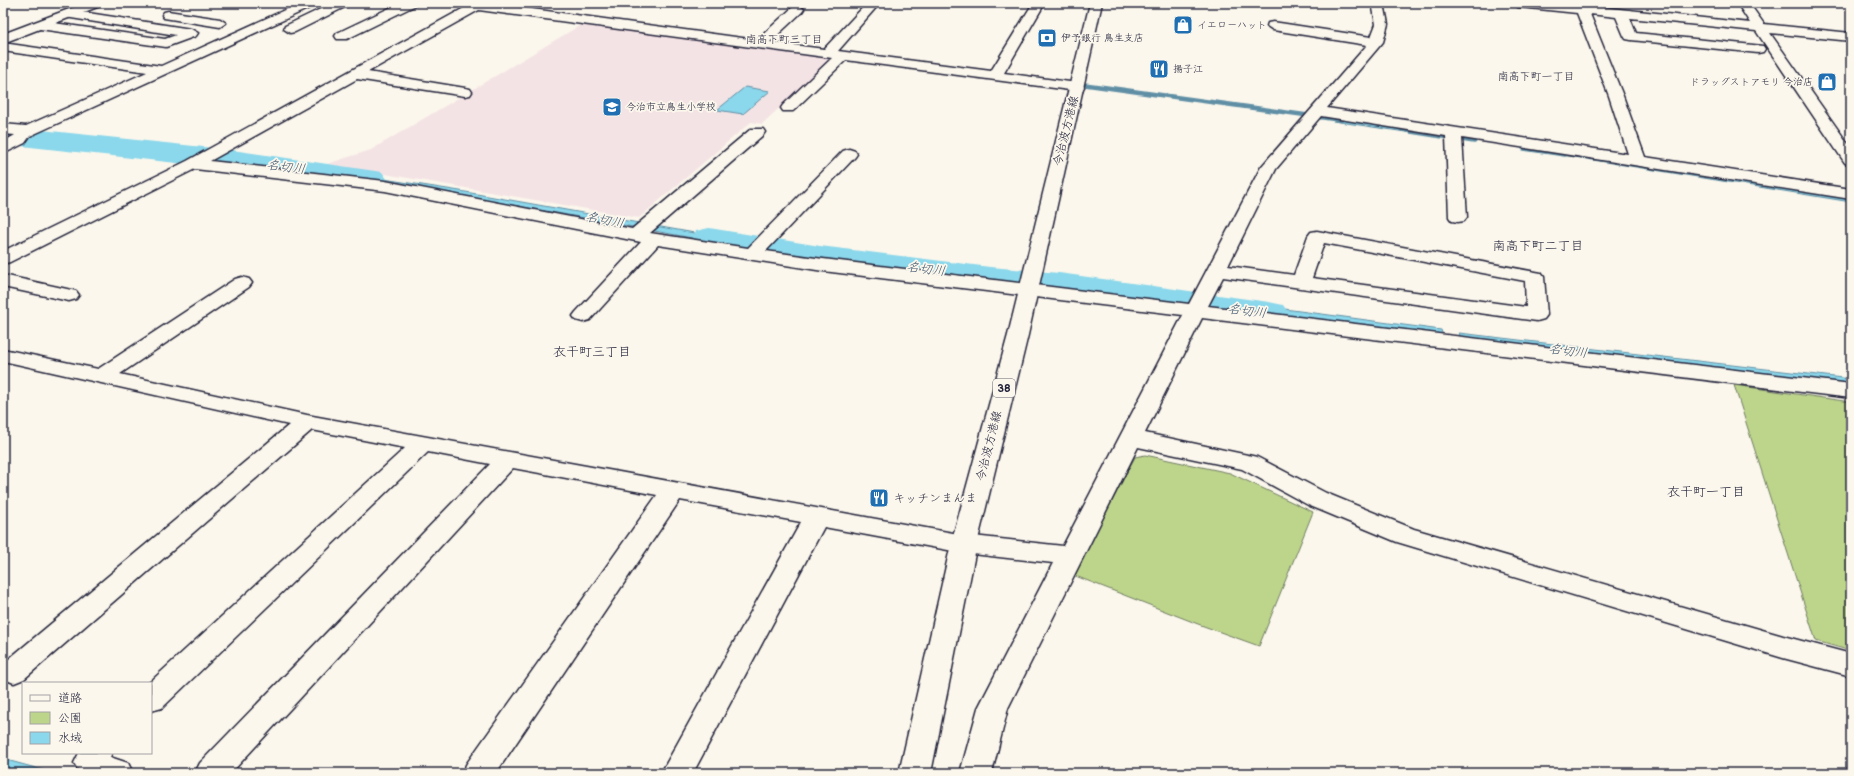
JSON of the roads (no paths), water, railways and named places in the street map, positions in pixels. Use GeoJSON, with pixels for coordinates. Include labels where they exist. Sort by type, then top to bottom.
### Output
{"type":"FeatureCollection","features":[{"type":"Feature","properties":{"kind":"street"},"geometry":{"type":"LineString","coordinates":[[3,148],[19,140],[24,133],[28,131],[305,3]]}},
{"type":"Feature","properties":{"kind":"street"},"geometry":{"type":"LineString","coordinates":[[290,29],[343,3]]}},
{"type":"Feature","properties":{"kind":"street"},"geometry":{"type":"LineString","coordinates":[[342,36],[410,3]]}},
{"type":"Feature","properties":{"kind":"street"},"geometry":{"type":"LineString","coordinates":[[828,53],[874,3]]}},
{"type":"Feature","properties":{"kind":"street"},"geometry":{"type":"LineString","coordinates":[[995,76],[1039,3]]}},
{"type":"Feature","properties":{"kind":"street","name":"今治波方港線"},"geometry":{"type":"LineString","coordinates":[[915,773],[938,672],[964,544],[1028,290],[1096,3]]}},
{"type":"Feature","properties":{"kind":"street"},"geometry":{"type":"LineString","coordinates":[[976,773],[993,708],[1269,167],[1376,42],[1382,24],[1378,3]]}},
{"type":"Feature","properties":{"kind":"street"},"geometry":{"type":"LineString","coordinates":[[1518,3],[1556,5],[1582,10],[1851,37]]}},
{"type":"Feature","properties":{"kind":"street"},"geometry":{"type":"LineString","coordinates":[[1743,3],[1762,28],[1851,160]]}},
{"type":"Feature","properties":{"kind":"street"},"geometry":{"type":"LineString","coordinates":[[3,39],[100,4]]}},
{"type":"Feature","properties":{"kind":"street"},"geometry":{"type":"LineString","coordinates":[[3,258],[193,164],[477,4],[1077,87]]}},
{"type":"Feature","properties":{"kind":"street"},"geometry":{"type":"LineString","coordinates":[[760,44],[798,9]]}},
{"type":"Feature","properties":{"kind":"street"},"geometry":{"type":"LineString","coordinates":[[1582,10],[1638,161]]}},
{"type":"Feature","properties":{"kind":"street"},"geometry":{"type":"LineString","coordinates":[[153,12],[220,23]]}},
{"type":"Feature","properties":{"kind":"street"},"geometry":{"type":"LineString","coordinates":[[1621,13],[1631,36],[1758,49]]}},
{"type":"Feature","properties":{"kind":"street"},"geometry":{"type":"LineString","coordinates":[[40,25],[166,43],[191,34],[69,14]]}},
{"type":"Feature","properties":{"kind":"street"},"geometry":{"type":"LineString","coordinates":[[1273,26],[1376,42]]}},
{"type":"Feature","properties":{"kind":"street"},"geometry":{"type":"LineString","coordinates":[[3,47],[162,70]]}},
{"type":"Feature","properties":{"kind":"street"},"geometry":{"type":"LineString","coordinates":[[788,108],[843,55]]}},
{"type":"Feature","properties":{"kind":"street"},"geometry":{"type":"LineString","coordinates":[[354,74],[465,92]]}},
{"type":"Feature","properties":{"kind":"street"},"geometry":{"type":"LineString","coordinates":[[1316,111],[1851,194]]}},
{"type":"Feature","properties":{"kind":"street"},"geometry":{"type":"LineString","coordinates":[[3,129],[28,131]]}},
{"type":"Feature","properties":{"kind":"street"},"geometry":{"type":"LineString","coordinates":[[583,316],[645,237],[757,132]]}},
{"type":"Feature","properties":{"kind":"street"},"geometry":{"type":"LineString","coordinates":[[1454,133],[1458,217]]}},
{"type":"Feature","properties":{"kind":"street"},"geometry":{"type":"LineString","coordinates":[[753,254],[849,154]]}},
{"type":"Feature","properties":{"kind":"street"},"geometry":{"type":"LineString","coordinates":[[193,164],[385,186],[645,237],[823,266],[1197,310],[1851,391]]}},
{"type":"Feature","properties":{"kind":"street"},"geometry":{"type":"LineString","coordinates":[[1217,270],[1301,282],[1538,314],[1534,277],[1317,236],[1301,282]]}},
{"type":"Feature","properties":{"kind":"street"},"geometry":{"type":"LineString","coordinates":[[3,281],[70,296]]}},
{"type":"Feature","properties":{"kind":"street"},"geometry":{"type":"LineString","coordinates":[[101,377],[242,283]]}},
{"type":"Feature","properties":{"kind":"street"},"geometry":{"type":"LineString","coordinates":[[3,355],[307,422],[964,544],[1071,556]]}},
{"type":"Feature","properties":{"kind":"street"},"geometry":{"type":"LineString","coordinates":[[14,671],[307,422]]}},
{"type":"Feature","properties":{"kind":"street"},"geometry":{"type":"LineString","coordinates":[[1132,438],[1249,464],[1317,499],[1406,536],[1783,647],[1851,665]]}},
{"type":"Feature","properties":{"kind":"street"},"geometry":{"type":"LineString","coordinates":[[152,698],[424,443]]}},
{"type":"Feature","properties":{"kind":"street"},"geometry":{"type":"LineString","coordinates":[[211,773],[508,459]]}},
{"type":"Feature","properties":{"kind":"street"},"geometry":{"type":"LineString","coordinates":[[478,773],[674,490]]}},
{"type":"Feature","properties":{"kind":"street"},"geometry":{"type":"LineString","coordinates":[[677,773],[817,516]]}},
{"type":"Feature","properties":{"kind":"street"},"geometry":{"type":"LineString","coordinates":[[95,754],[90,763],[117,773]]}},
{"type":"Feature","properties":{"kind":"water"},"geometry":{"type":"Polygon","coordinates":[[[745,87],[770,91],[743,114],[717,110],[745,87]]]}},
{"type":"Feature","properties":{"kind":"water"},"geometry":{"type":"Polygon","coordinates":[[[1334,116],[1405,127],[1412,133],[1333,121],[1334,116]]]}},
{"type":"Feature","properties":{"kind":"water"},"geometry":{"type":"Polygon","coordinates":[[[37,136],[204,155],[196,160],[31,140],[37,136]]]}},
{"type":"Feature","properties":{"kind":"water"},"geometry":{"type":"Polygon","coordinates":[[[1556,149],[1851,196],[1851,202],[1556,154],[1556,149]]]}},
{"type":"Feature","properties":{"kind":"water"},"geometry":{"type":"Polygon","coordinates":[[[220,157],[294,165],[287,170],[212,162],[220,157]]]}},
{"type":"Feature","properties":{"kind":"water"},"geometry":{"type":"Polygon","coordinates":[[[314,168],[460,191],[756,244],[752,249],[474,198],[306,173],[314,168]]]}},
{"type":"Feature","properties":{"kind":"water"},"geometry":{"type":"Polygon","coordinates":[[[810,252],[845,257],[841,263],[806,258],[810,252]]]}},
{"type":"Feature","properties":{"kind":"water"},"geometry":{"type":"Polygon","coordinates":[[[857,257],[892,261],[889,269],[853,265],[857,257]]]}},
{"type":"Feature","properties":{"kind":"water"},"geometry":{"type":"Polygon","coordinates":[[[920,266],[1005,275],[1003,284],[916,274],[920,266]]]}},
{"type":"Feature","properties":{"kind":"water"},"geometry":{"type":"Polygon","coordinates":[[[1041,278],[1183,296],[1182,304],[1038,286],[1041,278]]]}},
{"type":"Feature","properties":{"kind":"water"},"geometry":{"type":"Polygon","coordinates":[[[1210,299],[1441,330],[1444,338],[1209,308],[1210,299]]]}},
{"type":"Feature","properties":{"kind":"water"},"geometry":{"type":"Polygon","coordinates":[[[1459,333],[1851,379],[1851,387],[1461,340],[1459,333]]]}},
{"type":"Feature","properties":{"kind":"water"},"geometry":{"type":"Polygon","coordinates":[[[3,759],[54,773],[3,773],[3,759]]]}},
{"type":"Feature","properties":{"kind":"waterway"},"geometry":{"type":"LineString","coordinates":[[1074,83],[1341,120]]}},
{"type":"Feature","properties":{"kind":"waterway"},"geometry":{"type":"LineString","coordinates":[[1401,129],[1415,132]]}},
{"type":"Feature","properties":{"kind":"waterway"},"geometry":{"type":"LineString","coordinates":[[1411,131],[1415,132]]}},
{"type":"Feature","properties":{"kind":"waterway"},"geometry":{"type":"LineString","coordinates":[[1415,132],[1474,141]]}},
{"type":"Feature","properties":{"kind":"waterway","name":"名切川"},"geometry":{"type":"LineString","coordinates":[[3,135],[186,154],[370,179]]}},
{"type":"Feature","properties":{"kind":"waterway"},"geometry":{"type":"LineString","coordinates":[[1524,148],[1565,154]]}},
{"type":"Feature","properties":{"kind":"waterway","name":"名切川"},"geometry":{"type":"LineString","coordinates":[[709,239],[820,257],[990,279],[1059,285],[1269,314]]}},
{"type":"Feature","properties":{"kind":"place","name":"イエローハット"},"geometry":{"type":"Point","coordinates":[1183,25]}},
{"type":"Feature","properties":{"kind":"place","name":"伊予銀行 鳥生支店"},"geometry":{"type":"Point","coordinates":[1047,38]}},
{"type":"Feature","properties":{"kind":"place","name":"揚子江"},"geometry":{"type":"Point","coordinates":[1159,69]}},
{"type":"Feature","properties":{"kind":"place","name":"ドラッグストアモリ 今治店"},"geometry":{"type":"Point","coordinates":[1827,82]}},
{"type":"Feature","properties":{"kind":"place","name":"今治市立鳥生小学校"},"geometry":{"type":"Point","coordinates":[612,107]}},
{"type":"Feature","properties":{"kind":"place","name":"キッチンまんま"},"geometry":{"type":"Point","coordinates":[879,498]}},
{"type":"Feature","properties":{"kind":"district","name":"南高下町三丁目"},"geometry":{"type":"Point","coordinates":[784,39]}},
{"type":"Feature","properties":{"kind":"district","name":"南高下町一丁目"},"geometry":{"type":"Point","coordinates":[1536,76]}},
{"type":"Feature","properties":{"kind":"district","name":"南高下町二丁目"},"geometry":{"type":"Point","coordinates":[1538,246]}},
{"type":"Feature","properties":{"kind":"district","name":"衣干町三丁目"},"geometry":{"type":"Point","coordinates":[592,352]}},
{"type":"Feature","properties":{"kind":"district","name":"衣干町一丁目"},"geometry":{"type":"Point","coordinates":[1706,492]}}]}
